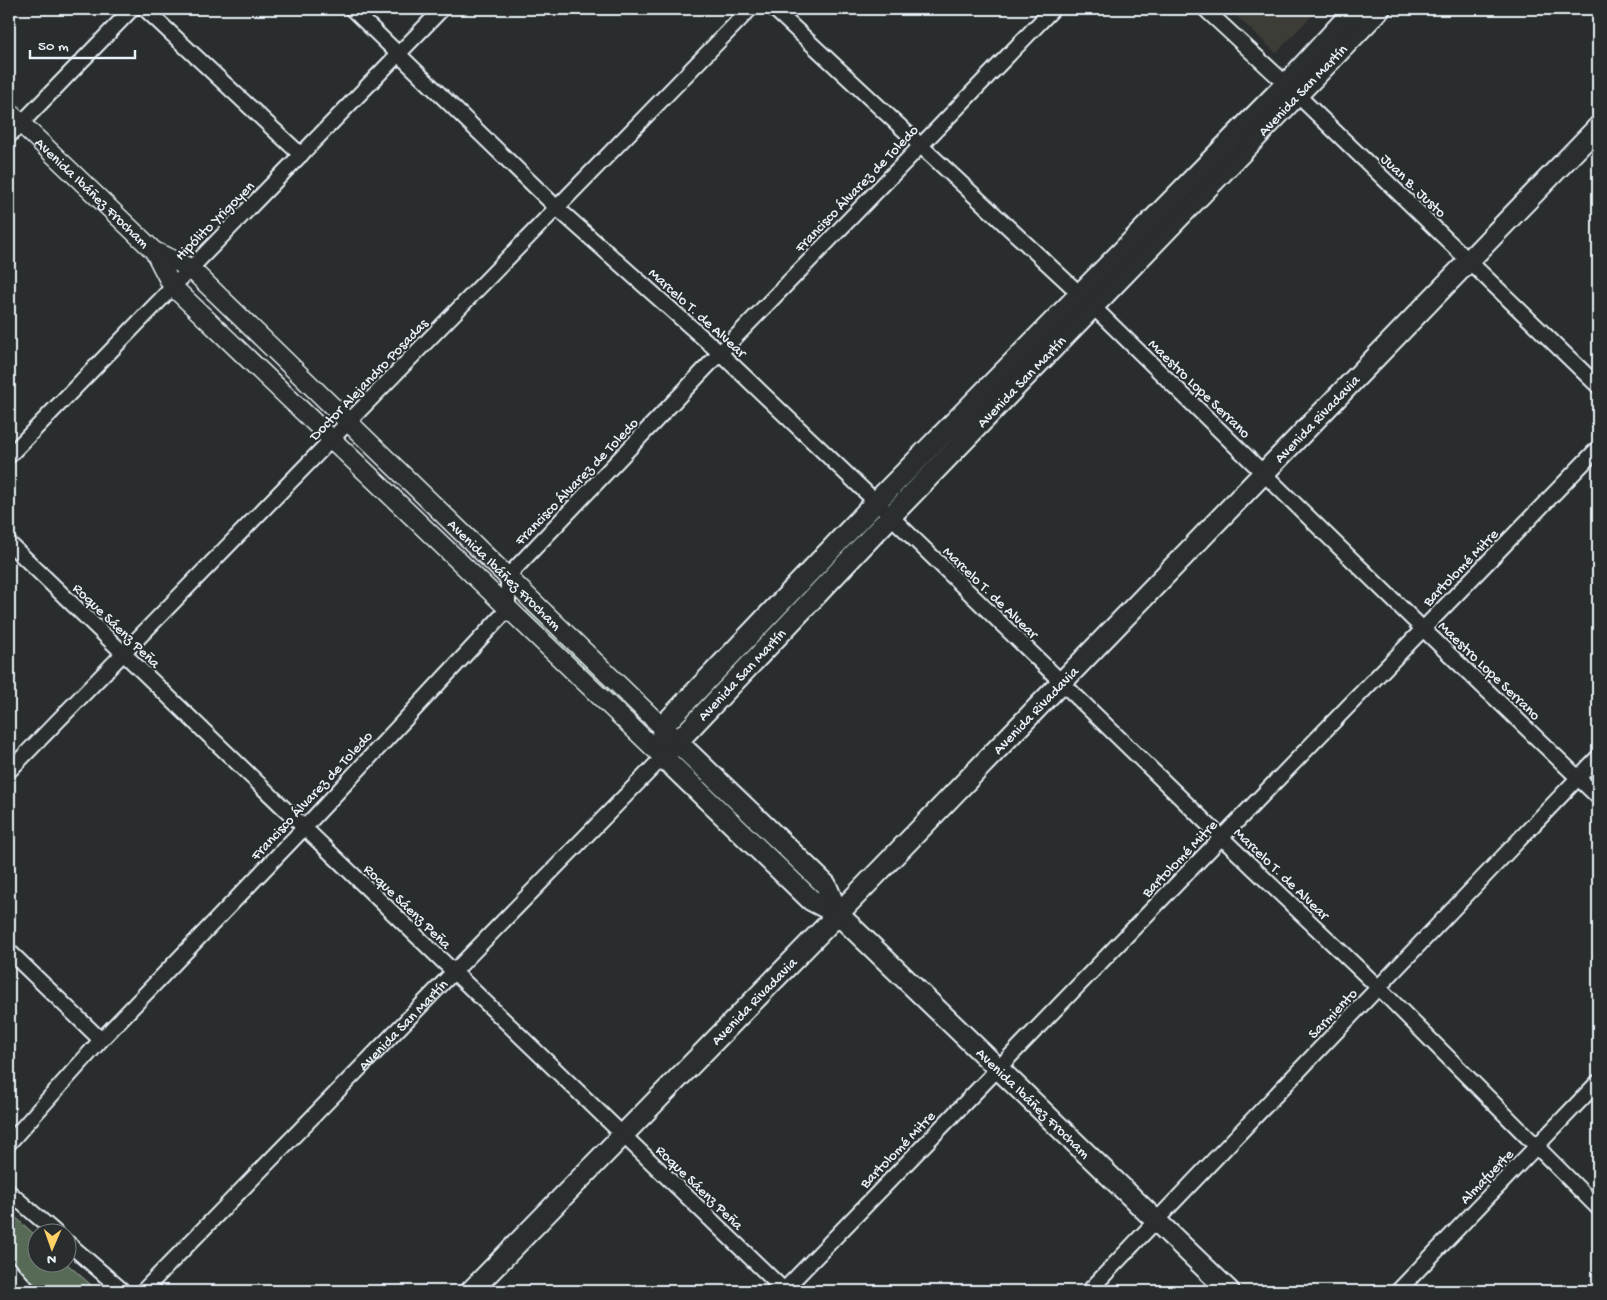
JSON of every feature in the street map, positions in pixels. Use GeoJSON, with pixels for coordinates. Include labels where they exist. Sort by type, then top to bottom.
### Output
{"type":"FeatureCollection","features":[{"type":"Feature","properties":{"kind":"main road","name":"Avenida San Martín"},"geometry":{"type":"LineString","coordinates":[[1292,89],[1355,9]]}},
{"type":"Feature","properties":{"kind":"main road","name":"Avenida San Martín"},"geometry":{"type":"LineString","coordinates":[[662,727],[876,502],[1086,300],[1292,89],[1380,9]]}},
{"type":"Feature","properties":{"kind":"main road","name":"Avenida Rivadavia"},"geometry":{"type":"LineString","coordinates":[[471,1291],[1062,683],[1598,127]]}},
{"type":"Feature","properties":{"kind":"main road","name":"Avenida San Martín"},"geometry":{"type":"LineString","coordinates":[[663,756],[891,516],[1086,300]]}},
{"type":"Feature","properties":{"kind":"main road","name":"Avenida Ibáñez Frocham"},"geometry":{"type":"LineString","coordinates":[[662,727],[826,885],[838,914]]}},
{"type":"Feature","properties":{"kind":"main road"},"geometry":{"type":"LineString","coordinates":[[662,727],[663,756]]}},
{"type":"Feature","properties":{"kind":"main road","name":"Avenida Ibáñez Frocham"},"geometry":{"type":"LineString","coordinates":[[663,756],[811,900],[838,914],[1229,1291]]}},
{"type":"Feature","properties":{"kind":"street"},"geometry":{"type":"LineString","coordinates":[[13,124],[132,9]]}},
{"type":"Feature","properties":{"kind":"street"},"geometry":{"type":"LineString","coordinates":[[145,9],[301,155]]}},
{"type":"Feature","properties":{"kind":"street","name":"Marcelo T. de Alvear"},"geometry":{"type":"LineString","coordinates":[[352,9],[557,208],[720,353],[891,516],[1379,988],[1598,1208]]}},
{"type":"Feature","properties":{"kind":"street","name":"Hipólito Yrigoyen"},"geometry":{"type":"LineString","coordinates":[[9,456],[442,9]]}},
{"type":"Feature","properties":{"kind":"street","name":"Doctor Alejandro Posadas"},"geometry":{"type":"LineString","coordinates":[[9,771],[750,9]]}},
{"type":"Feature","properties":{"kind":"street","name":"Maestro Lope Serrano"},"geometry":{"type":"LineString","coordinates":[[774,9],[1086,300],[1598,797]]}},
{"type":"Feature","properties":{"kind":"street","name":"Francisco Álvarez de Toledo"},"geometry":{"type":"LineString","coordinates":[[508,576],[720,353],[1053,9]]}},
{"type":"Feature","properties":{"kind":"street","name":"Juan B. Justo"},"geometry":{"type":"LineString","coordinates":[[1205,9],[1292,89],[1598,386]]}},
{"type":"Feature","properties":{"kind":"street","name":"Avenida Ibáñez Frocham"},"geometry":{"type":"LineString","coordinates":[[13,124],[154,252],[190,268],[662,727]]}},
{"type":"Feature","properties":{"kind":"street","name":"Avenida Ibáñez Frocham"},"geometry":{"type":"LineString","coordinates":[[154,252],[172,286],[663,756]]}},
{"type":"Feature","properties":{"kind":"street","name":"Bartolomé Mitre"},"geometry":{"type":"LineString","coordinates":[[784,1291],[1598,448]]}},
{"type":"Feature","properties":{"kind":"street","name":"Roque Sáenz Peña"},"geometry":{"type":"LineString","coordinates":[[9,543],[784,1291]]}},
{"type":"Feature","properties":{"kind":"street"},"geometry":{"type":"LineString","coordinates":[[508,576],[508,609]]}},
{"type":"Feature","properties":{"kind":"street","name":"Francisco Álvarez de Toledo"},"geometry":{"type":"LineString","coordinates":[[9,1143],[101,1040],[304,828],[508,609]]}},
{"type":"Feature","properties":{"kind":"street","name":"Avenida San Martín"},"geometry":{"type":"LineString","coordinates":[[143,1291],[663,756]]}},
{"type":"Feature","properties":{"kind":"street","name":"Sarmiento"},"geometry":{"type":"LineString","coordinates":[[1089,1291],[1157,1222],[1598,757]]}},
{"type":"Feature","properties":{"kind":"street"},"geometry":{"type":"LineString","coordinates":[[9,951],[101,1040]]}},
{"type":"Feature","properties":{"kind":"street","name":"Almafuerte"},"geometry":{"type":"LineString","coordinates":[[1398,1291],[1598,1082]]}},
{"type":"Feature","properties":{"kind":"street"},"geometry":{"type":"LineString","coordinates":[[9,1192],[44,1222]]}},
{"type":"Feature","properties":{"kind":"street"},"geometry":{"type":"LineString","coordinates":[[78,1252],[123,1291]]}},
{"type":"Feature","properties":{"kind":"street"},"geometry":{"type":"LineString","coordinates":[[9,1270],[29,1291]]}},
{"type":"Feature","properties":{"kind":"shaded area"},"geometry":{"type":"Polygon","coordinates":[[[1229,9],[1318,9],[1276,53],[1229,9]]]}},
{"type":"Feature","properties":{"kind":"green space"},"geometry":{"type":"Polygon","coordinates":[[[856,537],[859,540],[684,721],[681,718],[856,537]]]}},
{"type":"Feature","properties":{"kind":"green space"},"geometry":{"type":"Polygon","coordinates":[[[531,607],[652,724],[644,732],[523,615],[531,607]]]}},
{"type":"Feature","properties":{"kind":"green space"},"geometry":{"type":"Polygon","coordinates":[[[9,1211],[28,1229],[28,1272],[76,1272],[98,1291],[40,1291],[9,1256],[9,1211]]]}}]}
